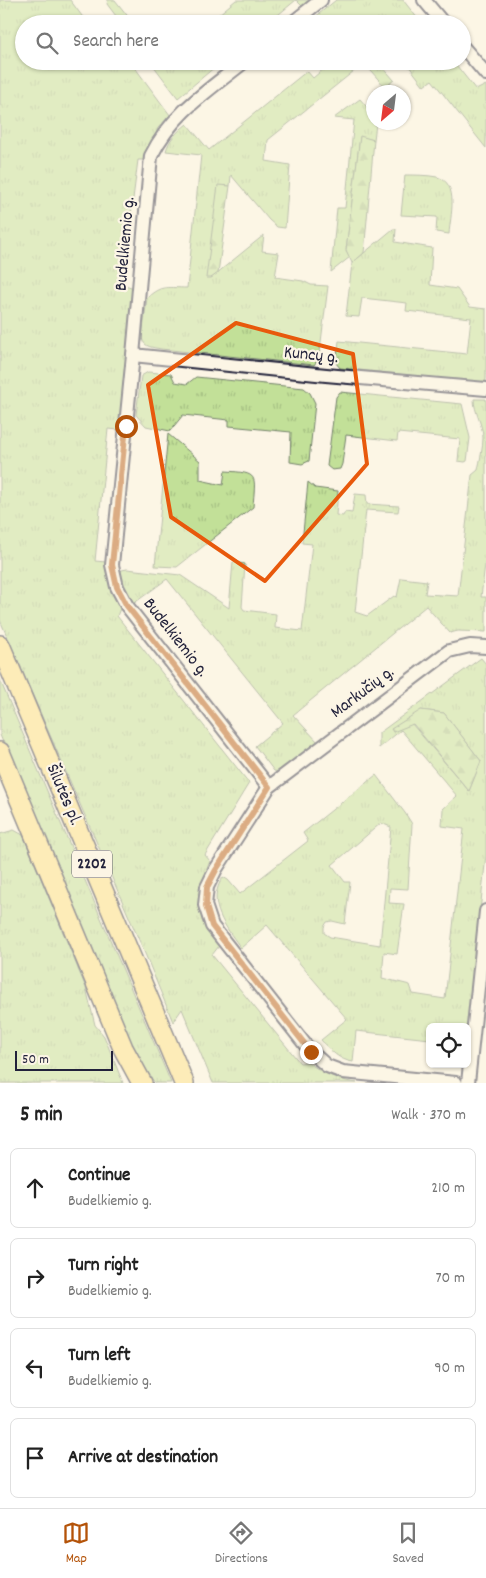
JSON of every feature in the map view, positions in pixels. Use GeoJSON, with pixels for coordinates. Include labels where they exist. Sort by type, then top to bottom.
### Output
{"type":"FeatureCollection","features":[{"type":"Feature","properties":{"kind":"main road","name":"Šilutės pl."},"geometry":{"type":"LineString","coordinates":[[0,645],[184,1083]]}},
{"type":"Feature","properties":{"kind":"main road","name":"2202"},"geometry":{"type":"LineString","coordinates":[[0,752],[123,1048],[142,1083]]}},
{"type":"Feature","properties":{"kind":"street"},"geometry":{"type":"LineString","coordinates":[[303,15],[321,0]]}},
{"type":"Feature","properties":{"kind":"street"},"geometry":{"type":"LineString","coordinates":[[424,0],[436,15]]}},
{"type":"Feature","properties":{"kind":"street"},"geometry":{"type":"LineString","coordinates":[[471,56],[486,74]]}},
{"type":"Feature","properties":{"kind":"street","name":"Budelkiemio g."},"geometry":{"type":"LineString","coordinates":[[234,70],[181,113],[159,140],[151,156],[112,565],[117,587],[127,606],[269,787]]}},
{"type":"Feature","properties":{"kind":"street","name":"Kuncų g."},"geometry":{"type":"LineString","coordinates":[[133,355],[326,376],[486,389]]}},
{"type":"Feature","properties":{"kind":"street","name":"Markučių g."},"geometry":{"type":"LineString","coordinates":[[269,787],[449,651],[470,646],[486,647]]}},
{"type":"Feature","properties":{"kind":"street"},"geometry":{"type":"LineString","coordinates":[[269,787],[207,887],[206,906],[212,926],[311,1052],[327,1066],[343,1072],[456,1083]]}},
{"type":"Feature","properties":{"kind":"street"},"geometry":{"type":"LineString","coordinates":[[468,1083],[486,911]]}},
{"type":"Feature","properties":{"kind":"highlighted area"},"geometry":{"type":"Polygon","coordinates":[[[236,323],[353,354],[367,464],[265,581],[171,517],[148,385],[236,323]]]}},
{"type":"Feature","properties":{"kind":"green space"},"geometry":{"type":"Polygon","coordinates":[[[0,0],[70,0],[81,15],[15,15],[15,70],[137,70],[170,115],[158,128],[147,160],[138,160],[122,284],[134,288],[119,430],[108,429],[95,561],[106,562],[113,590],[121,606],[117,616],[249,783],[205,855],[210,861],[200,887],[199,902],[205,926],[219,946],[212,955],[300,1063],[308,1062],[331,1076],[357,1083],[213,1083],[182,1009],[173,1022],[0,620],[0,0]]]}},
{"type":"Feature","properties":{"kind":"green space"},"geometry":{"type":"Polygon","coordinates":[[[108,0],[115,0],[127,15],[115,15],[107,4],[108,0]]]}},
{"type":"Feature","properties":{"kind":"green space"},"geometry":{"type":"Polygon","coordinates":[[[236,0],[296,0],[278,15],[218,15],[236,0]]]}},
{"type":"Feature","properties":{"kind":"green space"},"geometry":{"type":"Polygon","coordinates":[[[296,0],[312,0],[303,7],[296,0]]]}},
{"type":"Feature","properties":{"kind":"green space"},"geometry":{"type":"Polygon","coordinates":[[[336,0],[403,0],[415,15],[318,15],[336,0]]]}},
{"type":"Feature","properties":{"kind":"green space"},"geometry":{"type":"Polygon","coordinates":[[[157,70],[211,70],[178,98],[157,70]]]}},
{"type":"Feature","properties":{"kind":"green space"},"geometry":{"type":"Polygon","coordinates":[[[322,70],[355,70],[268,140],[266,161],[290,165],[285,228],[277,227],[269,220],[231,175],[230,186],[218,186],[211,278],[264,235],[262,251],[279,253],[275,277],[303,281],[311,285],[328,286],[319,358],[314,365],[161,349],[145,344],[142,338],[147,298],[161,289],[170,287],[187,288],[201,155],[166,151],[167,147],[177,132],[187,124],[209,150],[307,71],[313,78],[322,70]]]}},
{"type":"Feature","properties":{"kind":"green space"},"geometry":{"type":"Polygon","coordinates":[[[370,70],[385,70],[394,80],[388,85],[383,85],[370,70]]]}},
{"type":"Feature","properties":{"kind":"green space"},"geometry":{"type":"Polygon","coordinates":[[[412,70],[460,70],[476,90],[486,85],[486,148],[432,80],[424,86],[412,70]]]}},
{"type":"Feature","properties":{"kind":"green space"},"geometry":{"type":"Polygon","coordinates":[[[360,99],[366,106],[366,130],[375,130],[374,140],[360,137],[346,250],[350,257],[331,272],[337,208],[345,208],[354,120],[334,118],[360,99]]]}},
{"type":"Feature","properties":{"kind":"green space"},"geometry":{"type":"Polygon","coordinates":[[[360,136],[374,140],[364,253],[352,263],[346,250],[360,136]]]}},
{"type":"Feature","properties":{"kind":"green space"},"geometry":{"type":"Polygon","coordinates":[[[405,175],[437,177],[444,180],[449,186],[452,210],[449,234],[436,232],[437,217],[401,215],[405,175]]]}},
{"type":"Feature","properties":{"kind":"green space"},"geometry":{"type":"Polygon","coordinates":[[[218,185],[230,186],[218,273],[211,278],[206,278],[218,185]]]}},
{"type":"Feature","properties":{"kind":"green space"},"geometry":{"type":"Polygon","coordinates":[[[393,229],[396,229],[395,242],[432,248],[430,285],[457,289],[470,307],[486,309],[486,383],[340,368],[336,363],[339,341],[467,354],[471,318],[406,311],[407,303],[362,298],[359,317],[346,316],[352,263],[393,229]]]}},
{"type":"Feature","properties":{"kind":"green space"},"geometry":{"type":"Polygon","coordinates":[[[148,372],[171,374],[175,382],[187,384],[196,377],[304,388],[310,393],[315,403],[309,461],[302,464],[290,462],[291,432],[229,426],[229,420],[183,415],[170,431],[146,426],[136,415],[141,376],[148,372]]]}},
{"type":"Feature","properties":{"kind":"green space"},"geometry":{"type":"Polygon","coordinates":[[[340,392],[462,404],[470,438],[467,461],[458,461],[460,439],[398,433],[397,441],[346,435],[340,469],[332,470],[327,466],[336,397],[340,392]]]}},
{"type":"Feature","properties":{"kind":"green space"},"geometry":{"type":"Polygon","coordinates":[[[474,399],[486,399],[486,556],[481,597],[486,597],[486,632],[458,631],[450,633],[426,606],[293,715],[318,742],[280,772],[274,771],[255,746],[283,723],[167,579],[133,604],[117,575],[122,570],[127,569],[180,575],[229,608],[233,562],[245,564],[242,607],[244,610],[276,614],[275,628],[302,631],[312,544],[302,543],[308,482],[315,488],[338,491],[336,515],[343,516],[345,512],[352,513],[355,494],[366,495],[367,504],[399,506],[398,512],[366,510],[355,612],[367,616],[394,596],[397,597],[401,578],[427,581],[425,594],[458,596],[472,475],[478,470],[483,442],[482,428],[475,409],[474,399]]]}},
{"type":"Feature","properties":{"kind":"green space"},"geometry":{"type":"Polygon","coordinates":[[[168,434],[200,461],[200,480],[223,485],[225,471],[250,475],[254,482],[253,507],[177,567],[155,566],[168,434]]]}},
{"type":"Feature","properties":{"kind":"green space"},"geometry":{"type":"Polygon","coordinates":[[[481,658],[486,664],[486,855],[468,1023],[426,1023],[426,1039],[356,1031],[353,1062],[339,1057],[321,1040],[347,1019],[267,925],[241,948],[222,919],[216,895],[223,877],[240,894],[308,841],[303,833],[376,775],[412,824],[408,889],[390,888],[389,903],[404,904],[397,954],[384,952],[382,978],[410,985],[413,994],[445,999],[464,829],[442,826],[443,809],[457,796],[401,730],[379,748],[379,733],[481,658]],[[421,710],[412,724],[469,791],[481,761],[444,713],[421,710]],[[381,823],[332,865],[345,882],[350,882],[345,924],[332,921],[327,922],[324,927],[324,933],[330,937],[380,945],[391,827],[381,823]]]}},
{"type":"Feature","properties":{"kind":"green space"},"geometry":{"type":"Polygon","coordinates":[[[0,680],[171,1083],[155,1083],[131,1050],[0,735],[0,680]]]}},
{"type":"Feature","properties":{"kind":"green space"},"geometry":{"type":"Polygon","coordinates":[[[421,710],[444,713],[481,761],[469,791],[413,724],[393,732],[391,729],[421,710]]]}},
{"type":"Feature","properties":{"kind":"green space"},"geometry":{"type":"Polygon","coordinates":[[[14,830],[23,835],[86,988],[95,1025],[104,1036],[123,1083],[0,1083],[0,834],[14,830]]]}},
{"type":"Feature","properties":{"kind":"route"},"geometry":{"type":"LineString","coordinates":[[126,426],[112,565],[117,587],[127,606],[269,787],[216,870],[207,887],[206,906],[212,926],[311,1052]]}}]}
